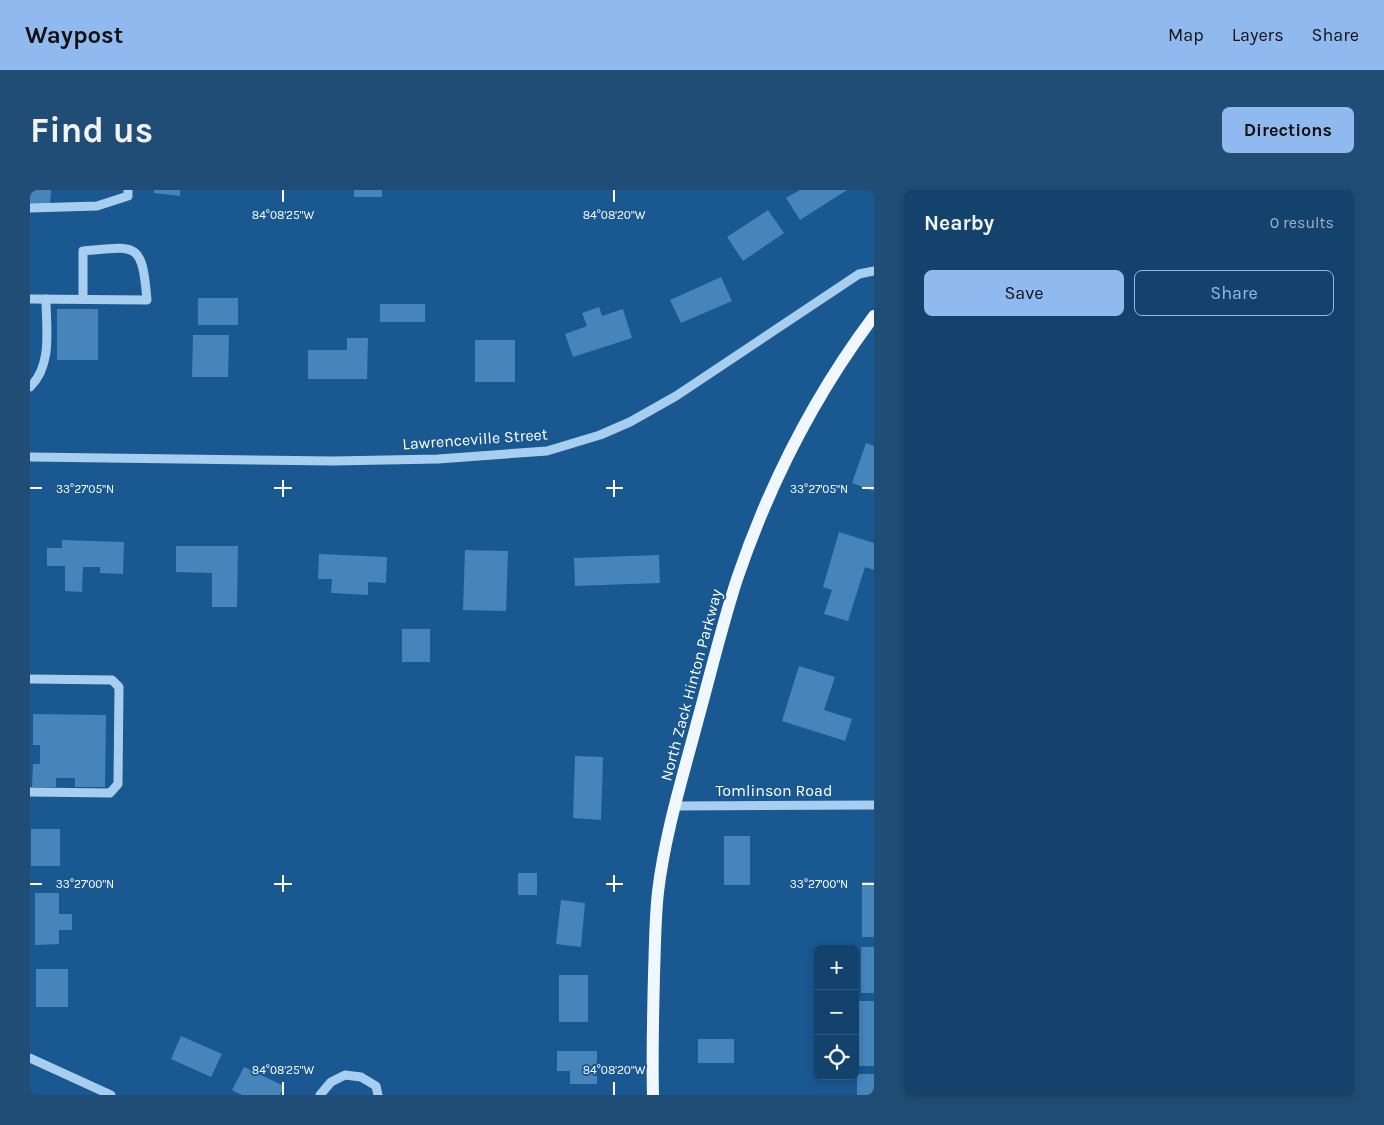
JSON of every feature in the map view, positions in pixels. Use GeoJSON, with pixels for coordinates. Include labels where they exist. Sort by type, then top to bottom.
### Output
{"type":"FeatureCollection","features":[{"type":"Feature","properties":{"kind":"main road","name":"North Zack Hinton Parkway"},"geometry":{"type":"LineString","coordinates":[[653,1095],[654,973],[658,893],[665,849],[736,581],[767,500],[812,409],[842,361],[874,316]]}},
{"type":"Feature","properties":{"kind":"street"},"geometry":{"type":"LineString","coordinates":[[30,208],[97,206],[128,196],[128,190]]}},
{"type":"Feature","properties":{"kind":"street"},"geometry":{"type":"LineString","coordinates":[[30,299],[83,300],[147,300],[141,258],[136,252],[128,248],[83,251],[83,300]]}},
{"type":"Feature","properties":{"kind":"street","name":"Lawrenceville Street"},"geometry":{"type":"LineString","coordinates":[[30,457],[333,461],[438,459],[547,451],[600,435],[630,422],[676,396],[859,274],[874,271]]}},
{"type":"Feature","properties":{"kind":"street"},"geometry":{"type":"LineString","coordinates":[[30,388],[41,372],[45,354],[47,335],[46,299]]}},
{"type":"Feature","properties":{"kind":"street"},"geometry":{"type":"LineString","coordinates":[[30,679],[112,680],[119,687],[118,784],[110,793],[30,792]]}},
{"type":"Feature","properties":{"kind":"street","name":"Tomlinson Road"},"geometry":{"type":"LineString","coordinates":[[675,806],[874,805]]}},
{"type":"Feature","properties":{"kind":"street"},"geometry":{"type":"LineString","coordinates":[[30,1058],[111,1095]]}},
{"type":"Feature","properties":{"kind":"street"},"geometry":{"type":"LineString","coordinates":[[320,1095],[331,1082],[345,1075],[361,1077],[376,1086],[378,1095]]}},
{"type":"Feature","properties":{"kind":"building"},"geometry":{"type":"Polygon","coordinates":[[[30,190],[51,190],[50,206],[30,204],[30,190]]]}},
{"type":"Feature","properties":{"kind":"building"},"geometry":{"type":"Polygon","coordinates":[[[154,190],[180,190],[180,196],[154,193],[154,190]]]}},
{"type":"Feature","properties":{"kind":"building"},"geometry":{"type":"Polygon","coordinates":[[[354,190],[382,190],[382,197],[354,197],[354,190]]]}},
{"type":"Feature","properties":{"kind":"building"},"geometry":{"type":"Polygon","coordinates":[[[800,190],[847,190],[800,220],[786,198],[800,190]]]}},
{"type":"Feature","properties":{"kind":"building"},"geometry":{"type":"Polygon","coordinates":[[[768,210],[784,233],[743,261],[727,237],[768,210]]]}},
{"type":"Feature","properties":{"kind":"building"},"geometry":{"type":"Polygon","coordinates":[[[721,277],[732,301],[681,323],[670,300],[721,277]]]}},
{"type":"Feature","properties":{"kind":"building"},"geometry":{"type":"Polygon","coordinates":[[[198,298],[238,298],[238,325],[198,325],[198,298]]]}},
{"type":"Feature","properties":{"kind":"building"},"geometry":{"type":"Polygon","coordinates":[[[380,304],[425,304],[425,322],[380,322],[380,304]]]}},
{"type":"Feature","properties":{"kind":"building"},"geometry":{"type":"Polygon","coordinates":[[[599,307],[602,316],[623,309],[632,338],[573,357],[565,334],[587,326],[582,313],[599,307]]]}},
{"type":"Feature","properties":{"kind":"building"},"geometry":{"type":"Polygon","coordinates":[[[57,309],[98,309],[98,360],[57,360],[57,309]]]}},
{"type":"Feature","properties":{"kind":"building"},"geometry":{"type":"Polygon","coordinates":[[[193,335],[229,335],[228,377],[192,377],[193,335]]]}},
{"type":"Feature","properties":{"kind":"building"},"geometry":{"type":"Polygon","coordinates":[[[347,338],[368,338],[367,379],[308,379],[308,350],[347,350],[347,338]]]}},
{"type":"Feature","properties":{"kind":"building"},"geometry":{"type":"Polygon","coordinates":[[[475,340],[515,340],[515,382],[475,382],[475,340]]]}},
{"type":"Feature","properties":{"kind":"building"},"geometry":{"type":"Polygon","coordinates":[[[866,443],[874,446],[874,491],[852,483],[866,443]]]}},
{"type":"Feature","properties":{"kind":"building"},"geometry":{"type":"Polygon","coordinates":[[[839,532],[874,543],[874,570],[865,567],[848,621],[824,614],[832,590],[823,587],[839,532]]]}},
{"type":"Feature","properties":{"kind":"building"},"geometry":{"type":"Polygon","coordinates":[[[62,540],[124,542],[123,574],[100,573],[100,567],[83,567],[82,592],[65,591],[65,566],[47,566],[47,548],[62,548],[62,540]]]}},
{"type":"Feature","properties":{"kind":"building"},"geometry":{"type":"Polygon","coordinates":[[[176,546],[238,546],[237,607],[212,607],[212,573],[176,572],[176,546]]]}},
{"type":"Feature","properties":{"kind":"building"},"geometry":{"type":"Polygon","coordinates":[[[465,550],[508,551],[506,611],[463,610],[465,550]]]}},
{"type":"Feature","properties":{"kind":"building"},"geometry":{"type":"Polygon","coordinates":[[[319,554],[387,557],[386,583],[368,582],[368,595],[331,593],[332,579],[318,579],[319,554]]]}},
{"type":"Feature","properties":{"kind":"building"},"geometry":{"type":"Polygon","coordinates":[[[659,555],[660,583],[575,586],[574,558],[659,555]]]}},
{"type":"Feature","properties":{"kind":"building"},"geometry":{"type":"Polygon","coordinates":[[[402,629],[430,629],[430,662],[402,662],[402,629]]]}},
{"type":"Feature","properties":{"kind":"building"},"geometry":{"type":"Polygon","coordinates":[[[799,666],[835,677],[824,710],[852,719],[845,741],[782,721],[799,666]]]}},
{"type":"Feature","properties":{"kind":"building"},"geometry":{"type":"Polygon","coordinates":[[[33,714],[106,715],[105,787],[75,787],[75,778],[56,778],[56,787],[32,787],[33,764],[40,764],[40,745],[33,745],[33,714]]]}},
{"type":"Feature","properties":{"kind":"building"},"geometry":{"type":"Polygon","coordinates":[[[575,756],[603,757],[601,820],[573,818],[575,756]]]}},
{"type":"Feature","properties":{"kind":"building"},"geometry":{"type":"Polygon","coordinates":[[[31,829],[60,829],[60,866],[31,866],[31,829]]]}},
{"type":"Feature","properties":{"kind":"building"},"geometry":{"type":"Polygon","coordinates":[[[724,836],[750,836],[750,885],[724,885],[724,836]]]}},
{"type":"Feature","properties":{"kind":"building"},"geometry":{"type":"Polygon","coordinates":[[[518,873],[537,873],[537,895],[518,895],[518,873]]]}},
{"type":"Feature","properties":{"kind":"building"},"geometry":{"type":"Polygon","coordinates":[[[862,882],[874,882],[874,937],[862,937],[862,882]]]}},
{"type":"Feature","properties":{"kind":"building"},"geometry":{"type":"Polygon","coordinates":[[[35,893],[59,893],[59,914],[72,914],[72,930],[59,930],[59,944],[35,945],[35,893]]]}},
{"type":"Feature","properties":{"kind":"building"},"geometry":{"type":"Polygon","coordinates":[[[561,900],[585,903],[581,947],[556,944],[561,900]]]}},
{"type":"Feature","properties":{"kind":"building"},"geometry":{"type":"Polygon","coordinates":[[[861,947],[874,947],[874,993],[861,993],[861,947]]]}},
{"type":"Feature","properties":{"kind":"building"},"geometry":{"type":"Polygon","coordinates":[[[36,969],[68,969],[68,1007],[36,1007],[36,969]]]}},
{"type":"Feature","properties":{"kind":"building"},"geometry":{"type":"Polygon","coordinates":[[[559,975],[588,975],[588,1022],[559,1022],[559,975]]]}},
{"type":"Feature","properties":{"kind":"building"},"geometry":{"type":"Polygon","coordinates":[[[859,1001],[874,1001],[874,1066],[859,1066],[859,1001]]]}},
{"type":"Feature","properties":{"kind":"building"},"geometry":{"type":"Polygon","coordinates":[[[181,1036],[222,1054],[211,1077],[171,1059],[181,1036]]]}},
{"type":"Feature","properties":{"kind":"building"},"geometry":{"type":"Polygon","coordinates":[[[698,1039],[734,1039],[734,1063],[698,1063],[698,1039]]]}},
{"type":"Feature","properties":{"kind":"building"},"geometry":{"type":"Polygon","coordinates":[[[557,1051],[597,1051],[597,1084],[570,1084],[570,1071],[557,1071],[557,1051]]]}},
{"type":"Feature","properties":{"kind":"building"},"geometry":{"type":"Polygon","coordinates":[[[244,1067],[284,1086],[280,1095],[242,1095],[232,1090],[244,1067]]]}},
{"type":"Feature","properties":{"kind":"building"},"geometry":{"type":"Polygon","coordinates":[[[859,1074],[874,1074],[874,1095],[857,1095],[859,1074]]]}}]}
